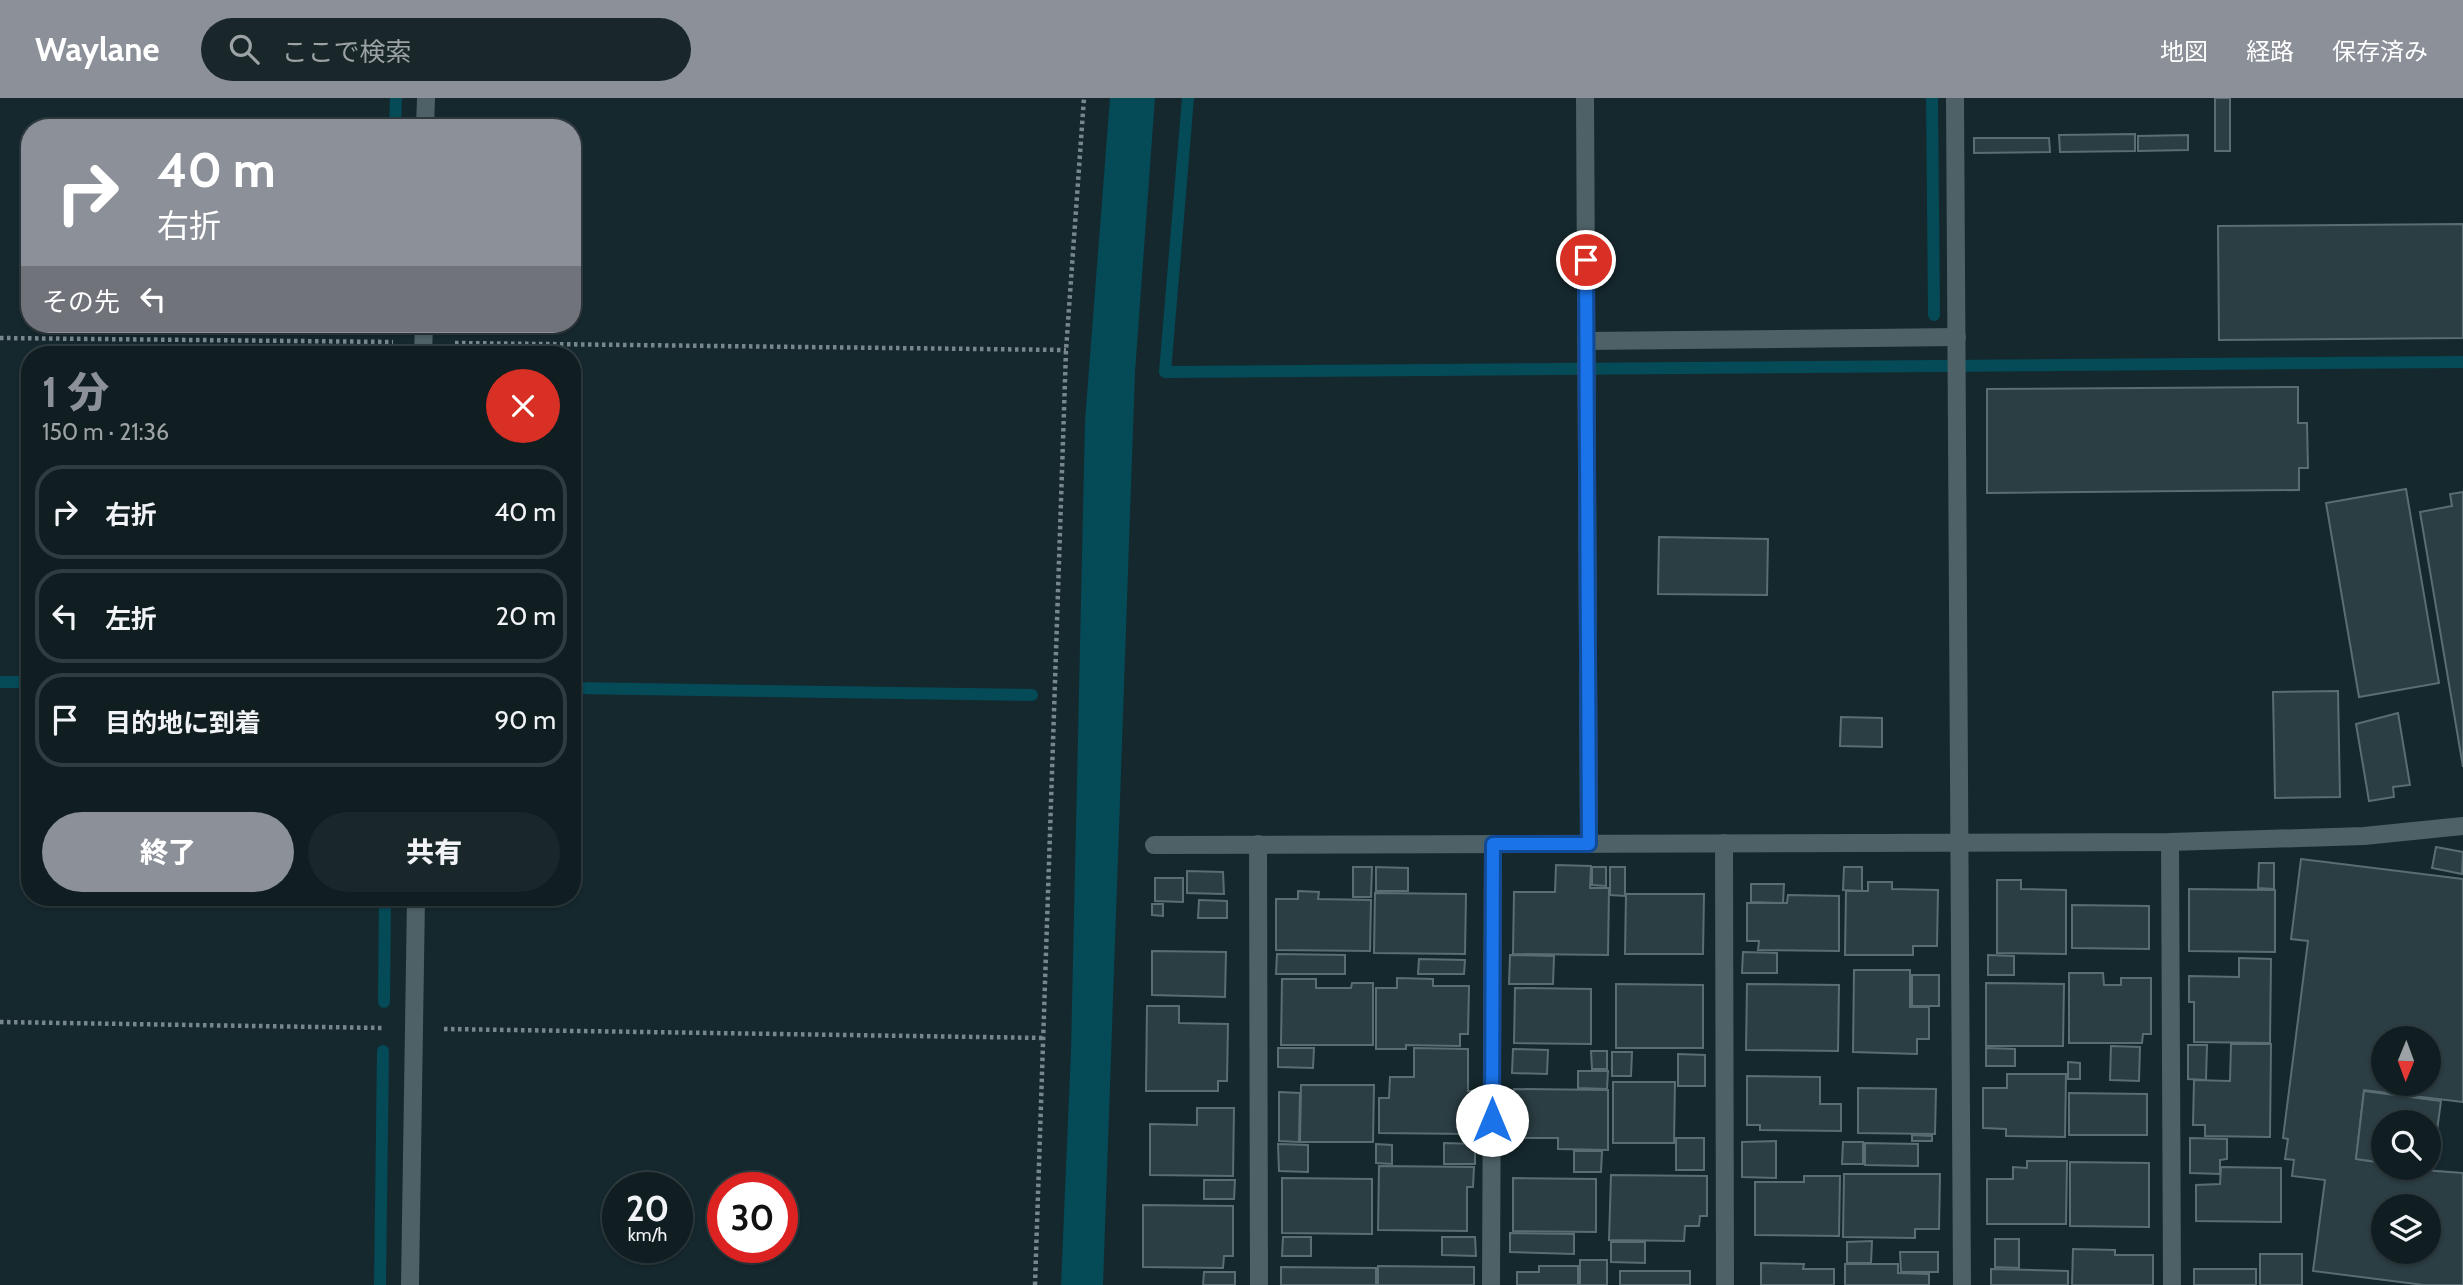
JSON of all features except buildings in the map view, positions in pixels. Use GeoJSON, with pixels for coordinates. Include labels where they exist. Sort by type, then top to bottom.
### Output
{"type":"FeatureCollection","features":[{"type":"Feature","properties":{"kind":"street"},"geometry":{"type":"LineString","coordinates":[[425,119],[426,98]]}},
{"type":"Feature","properties":{"kind":"street"},"geometry":{"type":"LineString","coordinates":[[1585,98],[1589,844]]}},
{"type":"Feature","properties":{"kind":"street"},"geometry":{"type":"LineString","coordinates":[[1955,98],[1962,1285]]}},
{"type":"Feature","properties":{"kind":"street"},"geometry":{"type":"LineString","coordinates":[[1586,348],[1957,344]]}},
{"type":"Feature","properties":{"kind":"street"},"geometry":{"type":"LineString","coordinates":[[1154,845],[2170,842],[2364,836],[2463,826]]}},
{"type":"Feature","properties":{"kind":"street"},"geometry":{"type":"LineString","coordinates":[[2170,842],[2172,1285]]}},
{"type":"Feature","properties":{"kind":"street"},"geometry":{"type":"LineString","coordinates":[[1258,844],[1259,1285]]}},
{"type":"Feature","properties":{"kind":"street"},"geometry":{"type":"LineString","coordinates":[[1492,1285],[1493,844]]}},
{"type":"Feature","properties":{"kind":"street"},"geometry":{"type":"LineString","coordinates":[[1724,844],[1725,1285]]}},
{"type":"Feature","properties":{"kind":"street"},"geometry":{"type":"LineString","coordinates":[[410,1285],[416,906]]}},
{"type":"Feature","properties":{"kind":"path"},"geometry":{"type":"LineString","coordinates":[[1035,1285],[1066,351],[1084,98]]}},
{"type":"Feature","properties":{"kind":"path"},"geometry":{"type":"LineString","coordinates":[[0,338],[308,346]]}},
{"type":"Feature","properties":{"kind":"path"},"geometry":{"type":"LineString","coordinates":[[581,349],[1066,351]]}},
{"type":"Feature","properties":{"kind":"path"},"geometry":{"type":"LineString","coordinates":[[0,1022],[1045,1038]]}},
{"type":"Feature","properties":{"kind":"water"},"geometry":{"type":"Polygon","coordinates":[[[1110,98],[1155,98],[1135,372],[1103,1285],[1061,1285],[1071,1050],[1085,421],[1110,98]]]}},
{"type":"Feature","properties":{"kind":"waterway"},"geometry":{"type":"LineString","coordinates":[[395,119],[396,98]]}},
{"type":"Feature","properties":{"kind":"waterway"},"geometry":{"type":"LineString","coordinates":[[1188,98],[1165,372],[2463,362]]}},
{"type":"Feature","properties":{"kind":"waterway"},"geometry":{"type":"LineString","coordinates":[[1932,98],[1934,315]]}},
{"type":"Feature","properties":{"kind":"waterway"},"geometry":{"type":"LineString","coordinates":[[0,682],[21,682]]}},
{"type":"Feature","properties":{"kind":"waterway"},"geometry":{"type":"LineString","coordinates":[[581,688],[1032,695]]}},
{"type":"Feature","properties":{"kind":"waterway"},"geometry":{"type":"LineString","coordinates":[[384,1002],[385,906]]}},
{"type":"Feature","properties":{"kind":"waterway"},"geometry":{"type":"LineString","coordinates":[[380,1285],[383,1051]]}},
{"type":"Feature","properties":{"kind":"route"},"geometry":{"type":"LineString","coordinates":[[1492,1120],[1493,844],[1589,844],[1586,260]]}}]}
